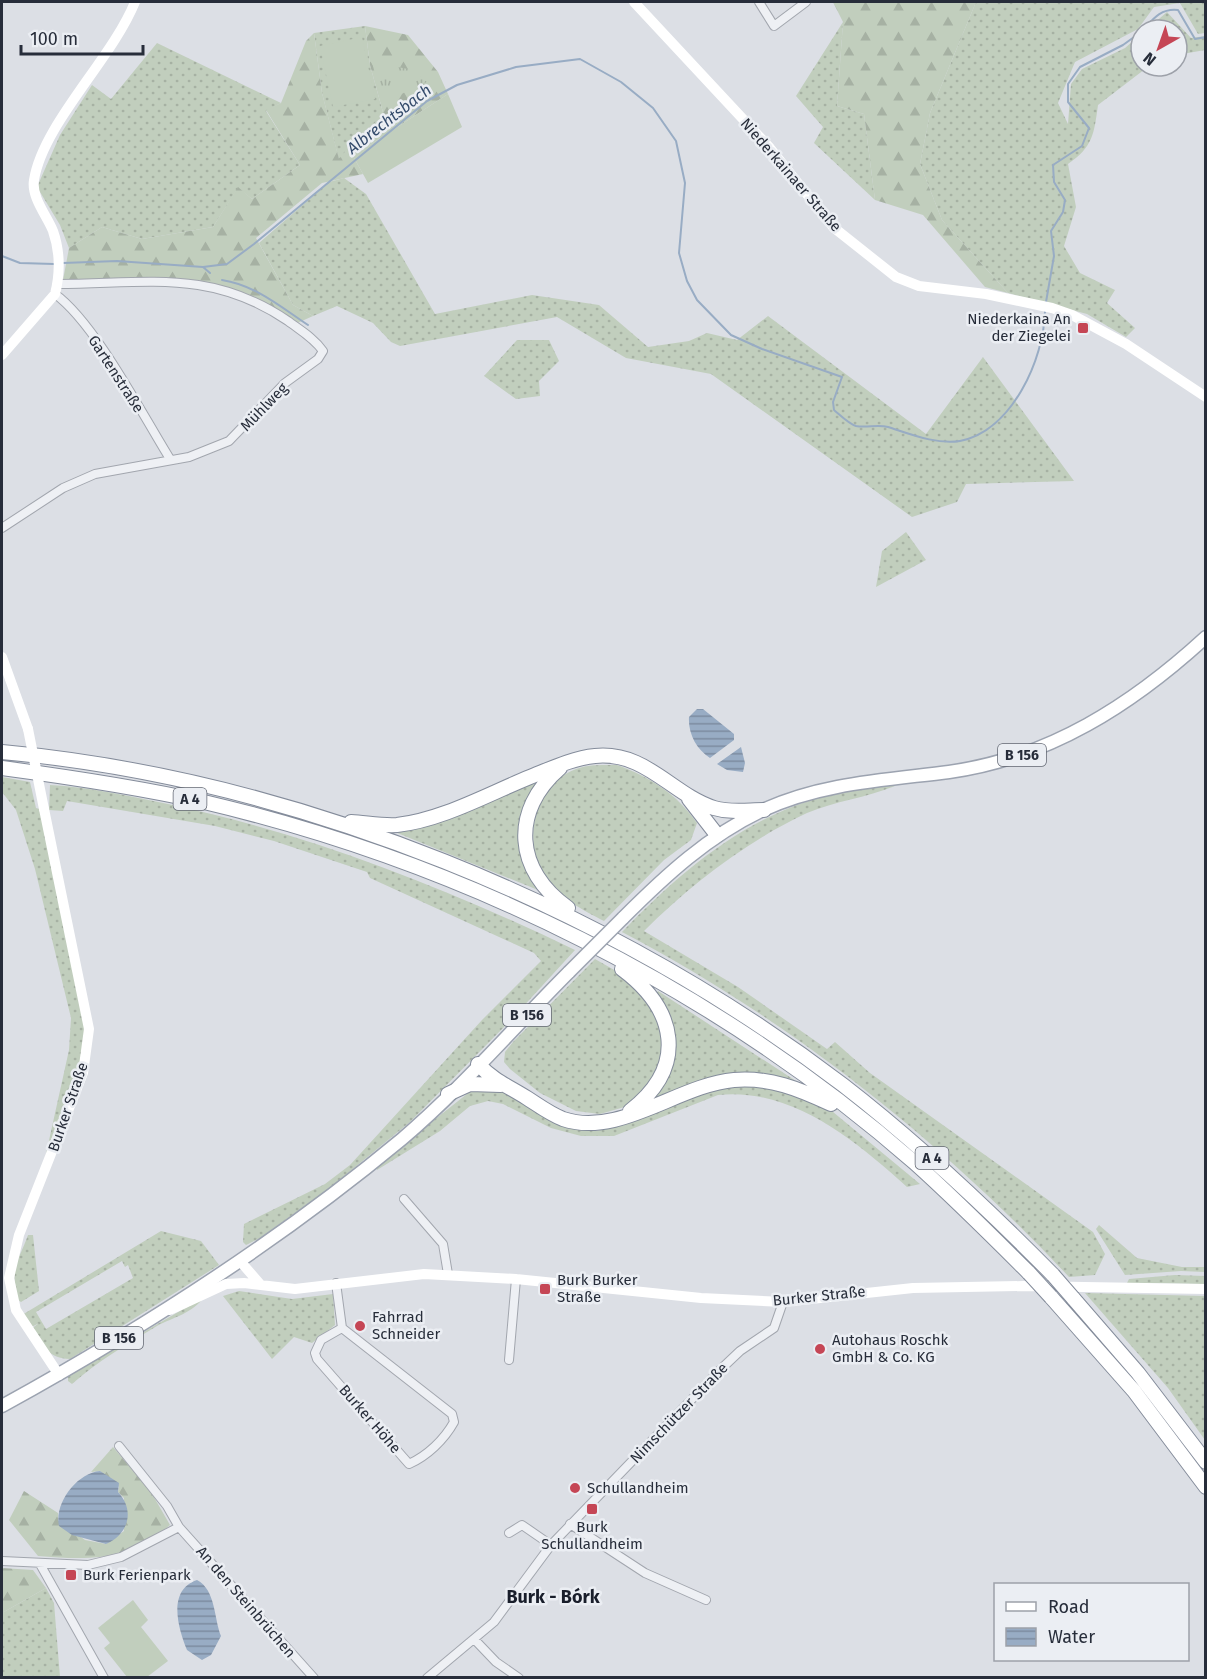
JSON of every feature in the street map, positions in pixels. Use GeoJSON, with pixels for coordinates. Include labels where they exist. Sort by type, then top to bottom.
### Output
{"type":"FeatureCollection","features":[{"type":"Feature","properties":{"kind":"highway","name":"A 4"},"geometry":{"type":"LineString","coordinates":[[2,752],[82,763],[186,782],[328,820],[416,850],[497,883],[612,938],[729,1007],[842,1084],[952,1176],[1053,1275],[1138,1373],[1206,1462]]}},
{"type":"Feature","properties":{"kind":"highway"},"geometry":{"type":"LineString","coordinates":[[328,820],[384,825],[416,821],[564,765],[595,756],[625,758],[646,766],[703,803],[723,810],[764,810]]}},
{"type":"Feature","properties":{"kind":"highway"},"geometry":{"type":"LineString","coordinates":[[564,765],[544,784],[532,804],[526,829],[527,855],[538,880],[551,895],[612,938]]}},
{"type":"Feature","properties":{"kind":"highway","name":"A 4"},"geometry":{"type":"LineString","coordinates":[[2,768],[159,793],[283,823],[363,849],[457,884],[578,939],[635,968],[720,1019],[782,1061],[855,1115],[913,1162],[1051,1297],[1134,1391],[1206,1487]]}},
{"type":"Feature","properties":{"kind":"highway"},"geometry":{"type":"LineString","coordinates":[[680,789],[717,835]]}},
{"type":"Feature","properties":{"kind":"highway"},"geometry":{"type":"LineString","coordinates":[[578,939],[647,989],[665,1020],[668,1047],[662,1074],[647,1097],[624,1116]]}},
{"type":"Feature","properties":{"kind":"highway"},"geometry":{"type":"LineString","coordinates":[[481,1061],[524,1096]]}},
{"type":"Feature","properties":{"kind":"highway"},"geometry":{"type":"LineString","coordinates":[[481,1061],[502,1086]]}},
{"type":"Feature","properties":{"kind":"highway"},"geometry":{"type":"LineString","coordinates":[[448,1094],[478,1083],[502,1086],[570,1121],[597,1123],[624,1116],[709,1085],[745,1080],[770,1082],[796,1088],[855,1115]]}},
{"type":"Feature","properties":{"kind":"main road","name":"B 156"},"geometry":{"type":"LineString","coordinates":[[2,1406],[159,1314],[240,1261],[396,1143],[678,865],[717,835],[764,810],[834,787],[950,771],[1035,751],[1081,730],[1118,708],[1206,637]]}},
{"type":"Feature","properties":{"kind":"street"},"geometry":{"type":"LineString","coordinates":[[2,355],[56,289],[58,254],[53,230],[34,190],[34,176],[55,131],[111,49],[135,2]]}},
{"type":"Feature","properties":{"kind":"street","name":"Niederkainaer Straße"},"geometry":{"type":"LineString","coordinates":[[634,2],[770,148],[833,227],[896,277],[919,286],[986,294],[1052,308],[1113,336],[1206,397]]}},
{"type":"Feature","properties":{"kind":"street"},"geometry":{"type":"LineString","coordinates":[[759,2],[774,26],[806,2]]}},
{"type":"Feature","properties":{"kind":"street","name":"Mühlweg"},"geometry":{"type":"LineString","coordinates":[[2,528],[63,488],[95,474],[189,457],[229,441],[285,383],[318,359],[323,351],[317,343],[274,312],[237,294],[207,284],[151,281],[56,289]]}},
{"type":"Feature","properties":{"kind":"street","name":"Gartenstraße"},"geometry":{"type":"LineString","coordinates":[[56,289],[89,332],[170,459]]}},
{"type":"Feature","properties":{"kind":"street","name":"Burker Straße"},"geometry":{"type":"LineString","coordinates":[[2,657],[28,729],[89,1029],[83,1073],[19,1235],[9,1278],[16,1310],[58,1375]]}},
{"type":"Feature","properties":{"kind":"street"},"geometry":{"type":"LineString","coordinates":[[404,1199],[443,1244],[448,1274]]}},
{"type":"Feature","properties":{"kind":"street"},"geometry":{"type":"LineString","coordinates":[[240,1261],[251,1277],[263,1286]]}},
{"type":"Feature","properties":{"kind":"street","name":"Burker Straße"},"geometry":{"type":"LineString","coordinates":[[159,1314],[184,1305],[226,1284],[244,1283],[296,1289],[336,1283],[448,1274],[701,1298],[783,1302],[913,1288],[1086,1286],[1206,1289]]}},
{"type":"Feature","properties":{"kind":"street"},"geometry":{"type":"LineString","coordinates":[[509,1360],[516,1279]]}},
{"type":"Feature","properties":{"kind":"street"},"geometry":{"type":"LineString","coordinates":[[336,1283],[342,1328]]}},
{"type":"Feature","properties":{"kind":"street","name":"Nimschützer Straße"},"geometry":{"type":"LineString","coordinates":[[427,1677],[500,1616],[551,1545],[570,1524],[721,1369],[740,1351],[774,1328],[783,1302]]}},
{"type":"Feature","properties":{"kind":"street","name":"Burker Höhe"},"geometry":{"type":"LineString","coordinates":[[342,1328],[452,1414],[454,1422],[448,1432],[422,1458],[409,1464],[317,1359],[315,1353],[321,1340],[342,1328]]}},
{"type":"Feature","properties":{"kind":"street","name":"An den Steinbrüchen"},"geometry":{"type":"LineString","coordinates":[[119,1446],[167,1506],[178,1527],[314,1677]]}},
{"type":"Feature","properties":{"kind":"street"},"geometry":{"type":"LineString","coordinates":[[570,1524],[645,1573],[706,1600]]}},
{"type":"Feature","properties":{"kind":"street"},"geometry":{"type":"LineString","coordinates":[[509,1533],[522,1525],[551,1545]]}},
{"type":"Feature","properties":{"kind":"street"},"geometry":{"type":"LineString","coordinates":[[2,1561],[88,1565],[121,1557],[178,1527]]}},
{"type":"Feature","properties":{"kind":"street"},"geometry":{"type":"LineString","coordinates":[[40,1564],[104,1677]]}},
{"type":"Feature","properties":{"kind":"street"},"geometry":{"type":"LineString","coordinates":[[474,1639],[496,1662],[519,1677]]}},
{"type":"Feature","properties":{"kind":"green space"},"geometry":{"type":"Polygon","coordinates":[[[833,2],[976,2],[930,113],[920,164],[942,220],[1008,293],[985,287],[923,215],[875,200],[864,114],[837,106],[843,22],[833,2]]]}},
{"type":"Feature","properties":{"kind":"green space"},"geometry":{"type":"Polygon","coordinates":[[[976,2],[1205,2],[1205,33],[1198,34],[1180,3],[1154,7],[1146,18],[1129,18],[1129,34],[1075,62],[1058,103],[1068,124],[1071,84],[1082,69],[1129,44],[1129,78],[1133,78],[1098,105],[1091,139],[1083,152],[1068,164],[1076,207],[1064,246],[1080,273],[1115,290],[1107,303],[1135,328],[1126,337],[1087,314],[1008,293],[942,220],[920,164],[930,113],[976,2]]]}},
{"type":"Feature","properties":{"kind":"green space"},"geometry":{"type":"Polygon","coordinates":[[[1167,12],[1173,18],[1160,18],[1167,12]]]}},
{"type":"Feature","properties":{"kind":"green space"},"geometry":{"type":"Polygon","coordinates":[[[843,22],[837,106],[864,114],[875,200],[814,143],[823,127],[796,96],[843,22]]]}},
{"type":"Feature","properties":{"kind":"green space"},"geometry":{"type":"Polygon","coordinates":[[[365,26],[370,65],[384,116],[358,136],[339,160],[322,93],[314,33],[365,26]]]}},
{"type":"Feature","properties":{"kind":"green space"},"geometry":{"type":"Polygon","coordinates":[[[365,26],[408,35],[438,72],[448,94],[353,156],[363,174],[322,183],[256,238],[293,305],[313,316],[293,325],[222,288],[123,280],[63,280],[69,248],[102,227],[142,239],[213,227],[238,187],[252,199],[300,165],[266,110],[281,103],[306,41],[314,33],[322,93],[339,159],[358,136],[384,116],[370,65],[365,26]]]}},
{"type":"Feature","properties":{"kind":"green space"},"geometry":{"type":"Polygon","coordinates":[[[1189,36],[1191,38],[1205,36],[1205,50],[1189,53],[1189,36]]]}},
{"type":"Feature","properties":{"kind":"green space"},"geometry":{"type":"Polygon","coordinates":[[[362,37],[375,99],[333,107],[320,46],[362,37]]]}},
{"type":"Feature","properties":{"kind":"green space"},"geometry":{"type":"Polygon","coordinates":[[[157,43],[281,103],[266,111],[300,165],[252,199],[238,188],[213,227],[142,239],[102,227],[69,248],[60,225],[37,187],[60,135],[92,85],[111,99],[157,43]]]}},
{"type":"Feature","properties":{"kind":"green space"},"geometry":{"type":"Polygon","coordinates":[[[372,62],[413,70],[427,82],[397,96],[383,106],[372,62]]]}},
{"type":"Feature","properties":{"kind":"green space"},"geometry":{"type":"Polygon","coordinates":[[[448,94],[462,127],[368,183],[353,156],[448,94]]]}},
{"type":"Feature","properties":{"kind":"green space"},"geometry":{"type":"Polygon","coordinates":[[[344,178],[366,194],[435,314],[532,295],[599,305],[648,347],[689,341],[707,333],[737,340],[768,316],[926,434],[983,357],[1074,481],[966,484],[957,502],[912,517],[711,374],[626,358],[557,317],[400,346],[391,342],[373,323],[337,306],[313,316],[293,305],[259,243],[329,182],[344,178]]]}},
{"type":"Feature","properties":{"kind":"green space"},"geometry":{"type":"Polygon","coordinates":[[[517,340],[549,340],[559,361],[539,381],[540,396],[516,399],[484,376],[517,340]]]}},
{"type":"Feature","properties":{"kind":"green space"},"geometry":{"type":"Polygon","coordinates":[[[906,532],[926,560],[876,587],[882,551],[906,532]]]}},
{"type":"Feature","properties":{"kind":"green space"},"geometry":{"type":"Polygon","coordinates":[[[617,765],[652,781],[672,795],[697,823],[691,840],[664,860],[604,921],[564,897],[545,878],[538,864],[533,832],[541,801],[561,777],[586,766],[617,765]]]}},
{"type":"Feature","properties":{"kind":"green space"},"geometry":{"type":"Polygon","coordinates":[[[548,771],[520,821],[519,827],[523,860],[538,890],[390,830],[388,833],[361,824],[398,827],[548,771]]]}},
{"type":"Feature","properties":{"kind":"green space"},"geometry":{"type":"Polygon","coordinates":[[[2,777],[30,782],[36,808],[43,810],[88,1029],[86,1055],[40,1181],[69,1050],[71,1018],[35,869],[16,810],[2,792],[2,777]]]}},
{"type":"Feature","properties":{"kind":"green space"},"geometry":{"type":"Polygon","coordinates":[[[50,785],[94,790],[168,804],[221,816],[325,847],[426,884],[575,950],[509,1022],[410,1122],[326,1191],[260,1238],[246,1245],[243,1242],[244,1224],[325,1184],[350,1165],[482,1020],[541,961],[534,953],[370,878],[367,872],[274,841],[215,826],[67,801],[63,811],[49,810],[50,785]]]}},
{"type":"Feature","properties":{"kind":"green space"},"geometry":{"type":"Polygon","coordinates":[[[877,786],[895,786],[818,809],[785,824],[741,850],[700,880],[644,931],[738,987],[827,1049],[835,1042],[870,1073],[1093,1232],[1105,1254],[1095,1275],[1069,1277],[968,1177],[860,1086],[745,1004],[622,932],[685,872],[756,823],[809,801],[877,786]]]}},
{"type":"Feature","properties":{"kind":"green space"},"geometry":{"type":"Polygon","coordinates":[[[595,959],[623,975],[651,1000],[666,1041],[657,1079],[628,1106],[600,1114],[576,1111],[540,1093],[504,1062],[505,1052],[513,1042],[595,959]]]}},
{"type":"Feature","properties":{"kind":"green space"},"geometry":{"type":"Polygon","coordinates":[[[658,991],[796,1081],[769,1077],[648,1106],[670,1018],[656,994],[658,991]]]}},
{"type":"Feature","properties":{"kind":"green space"},"geometry":{"type":"Polygon","coordinates":[[[763,1085],[827,1107],[920,1184],[907,1187],[844,1136],[797,1108],[745,1095],[718,1095],[614,1136],[581,1136],[551,1128],[503,1104],[488,1101],[470,1106],[440,1131],[377,1170],[376,1166],[472,1090],[503,1090],[580,1129],[596,1131],[622,1125],[697,1095],[730,1086],[763,1085]]]}},
{"type":"Feature","properties":{"kind":"green space"},"geometry":{"type":"Polygon","coordinates":[[[1099,1225],[1137,1258],[1182,1267],[1205,1267],[1205,1272],[1181,1271],[1125,1275],[1096,1229],[1099,1225]]]}},
{"type":"Feature","properties":{"kind":"green space"},"geometry":{"type":"Polygon","coordinates":[[[161,1231],[201,1241],[219,1265],[70,1359],[51,1354],[31,1329],[39,1323],[30,1328],[22,1315],[161,1231]],[[122,1261],[36,1312],[46,1329],[133,1278],[128,1265],[125,1267],[122,1261]]]}},
{"type":"Feature","properties":{"kind":"green space"},"geometry":{"type":"Polygon","coordinates":[[[28,1235],[33,1235],[39,1291],[21,1302],[18,1300],[15,1271],[28,1235]]]}},
{"type":"Feature","properties":{"kind":"green space"},"geometry":{"type":"Polygon","coordinates":[[[1175,1275],[1205,1276],[1205,1284],[1127,1283],[1129,1279],[1175,1275]]]}},
{"type":"Feature","properties":{"kind":"green space"},"geometry":{"type":"Polygon","coordinates":[[[239,1291],[292,1299],[333,1294],[335,1325],[312,1343],[294,1337],[272,1359],[223,1296],[239,1291]]]}},
{"type":"Feature","properties":{"kind":"green space"},"geometry":{"type":"Polygon","coordinates":[[[1085,1293],[1205,1296],[1205,1440],[1168,1388],[1085,1293]]]}},
{"type":"Feature","properties":{"kind":"green space"},"geometry":{"type":"Polygon","coordinates":[[[204,1297],[189,1311],[157,1326],[113,1353],[72,1384],[68,1381],[68,1376],[204,1297]]]}},
{"type":"Feature","properties":{"kind":"green space"},"geometry":{"type":"Polygon","coordinates":[[[113,1447],[151,1492],[170,1525],[139,1546],[107,1556],[74,1558],[38,1556],[9,1520],[24,1491],[58,1513],[58,1520],[85,1540],[106,1544],[124,1531],[124,1498],[118,1492],[119,1487],[100,1471],[91,1472],[113,1447]]]}},
{"type":"Feature","properties":{"kind":"green space"},"geometry":{"type":"Polygon","coordinates":[[[2,1568],[33,1570],[46,1588],[2,1613],[2,1568]]]}},
{"type":"Feature","properties":{"kind":"green space"},"geometry":{"type":"Polygon","coordinates":[[[46,1588],[54,1603],[60,1677],[2,1677],[2,1613],[46,1588]]]}},
{"type":"Feature","properties":{"kind":"green space"},"geometry":{"type":"Polygon","coordinates":[[[133,1600],[148,1620],[141,1627],[168,1661],[147,1677],[127,1677],[104,1648],[110,1643],[98,1628],[133,1600]]]}},
{"type":"Feature","properties":{"kind":"water"},"geometry":{"type":"Polygon","coordinates":[[[697,709],[703,709],[734,734],[734,740],[710,758],[697,745],[690,729],[689,717],[697,709]]]}},
{"type":"Feature","properties":{"kind":"water"},"geometry":{"type":"Polygon","coordinates":[[[741,747],[745,763],[743,772],[727,770],[717,764],[741,747]]]}},
{"type":"Feature","properties":{"kind":"water"},"geometry":{"type":"Polygon","coordinates":[[[100,1471],[119,1483],[118,1492],[127,1506],[128,1514],[120,1534],[106,1544],[72,1535],[59,1526],[58,1517],[64,1499],[76,1483],[91,1473],[100,1471]]]}},
{"type":"Feature","properties":{"kind":"water"},"geometry":{"type":"Polygon","coordinates":[[[197,1580],[208,1591],[214,1605],[221,1636],[211,1655],[202,1660],[187,1650],[177,1610],[182,1592],[197,1580]]]}},
{"type":"Feature","properties":{"kind":"waterway","name":"Albrechtsbach"},"geometry":{"type":"LineString","coordinates":[[1154,18],[1172,10],[1178,10],[1183,18]]}},
{"type":"Feature","properties":{"kind":"waterway","name":"Albrechtsbach"},"geometry":{"type":"LineString","coordinates":[[1189,29],[1195,39],[1206,37]]}},
{"type":"Feature","properties":{"kind":"waterway","name":"Albrechtsbach"},"geometry":{"type":"LineString","coordinates":[[1046,302],[1054,256],[1051,231],[1063,212],[1065,200],[1054,182],[1053,165],[1082,146],[1089,128],[1068,102],[1068,84],[1080,67],[1129,41]]}},
{"type":"Feature","properties":{"kind":"waterway","name":"Albrechtsbach"},"geometry":{"type":"LineString","coordinates":[[63,263],[117,261],[203,267],[227,264],[427,101],[457,85],[516,67],[580,59],[621,82],[653,108],[676,141],[685,183],[679,253],[687,281],[697,300],[731,335],[762,349],[842,377],[833,402],[834,410],[853,425],[884,426],[924,438],[951,442],[979,435],[995,423],[1022,390],[1039,350],[1045,311]]}},
{"type":"Feature","properties":{"kind":"waterway","name":"Albrechtsbach"},"geometry":{"type":"LineString","coordinates":[[2,256],[20,263],[54,264]]}},
{"type":"Feature","properties":{"kind":"waterway","name":"Albrechtsbach"},"geometry":{"type":"LineString","coordinates":[[203,267],[210,273]]}},
{"type":"Feature","properties":{"kind":"waterway"},"geometry":{"type":"LineString","coordinates":[[222,280],[257,292],[308,325]]}},
{"type":"Feature","properties":{"kind":"place","name":"Niederkaina An der Ziegelei"},"geometry":{"type":"Point","coordinates":[1083,328]}},
{"type":"Feature","properties":{"kind":"place","name":"Burk Burker Straße"},"geometry":{"type":"Point","coordinates":[545,1289]}},
{"type":"Feature","properties":{"kind":"place","name":"Fahrrad Schneider"},"geometry":{"type":"Point","coordinates":[360,1326]}},
{"type":"Feature","properties":{"kind":"place","name":"Autohaus Roschk GmbH & Co. KG"},"geometry":{"type":"Point","coordinates":[820,1349]}},
{"type":"Feature","properties":{"kind":"place","name":"Schullandheim"},"geometry":{"type":"Point","coordinates":[575,1488]}},
{"type":"Feature","properties":{"kind":"place","name":"Burk Schullandheim"},"geometry":{"type":"Point","coordinates":[592,1509]}},
{"type":"Feature","properties":{"kind":"place","name":"Burk Ferienpark"},"geometry":{"type":"Point","coordinates":[71,1575]}},
{"type":"Feature","properties":{"kind":"district","name":"Burk - Bórk"},"geometry":{"type":"Point","coordinates":[553,1597]}}]}
